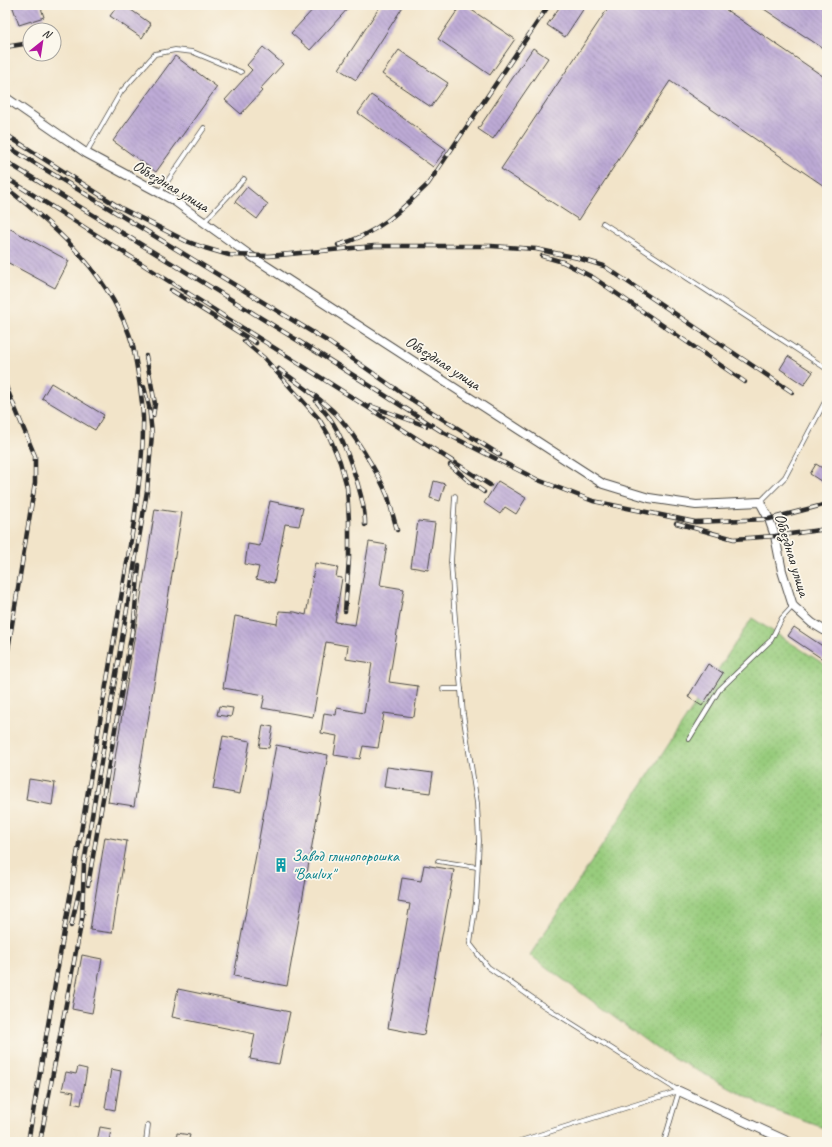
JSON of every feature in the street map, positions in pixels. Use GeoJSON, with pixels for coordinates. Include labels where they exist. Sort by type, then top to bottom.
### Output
{"type":"FeatureCollection","features":[{"type":"Feature","properties":{"kind":"street","name":"Объездная улица"},"geometry":{"type":"LineString","coordinates":[[5,97],[86,153],[173,200],[251,256],[603,484],[649,498],[696,505],[760,502],[773,530],[782,571],[793,606],[812,623],[827,632]]}},
{"type":"Feature","properties":{"kind":"street"},"geometry":{"type":"LineString","coordinates":[[679,1091],[789,1142]]}},
{"type":"Feature","properties":{"kind":"lane"},"geometry":{"type":"LineString","coordinates":[[86,153],[121,92],[155,54],[175,50],[193,52],[241,72]]}},
{"type":"Feature","properties":{"kind":"lane"},"geometry":{"type":"LineString","coordinates":[[160,192],[204,128]]}},
{"type":"Feature","properties":{"kind":"lane"},"geometry":{"type":"LineString","coordinates":[[204,222],[244,179]]}},
{"type":"Feature","properties":{"kind":"lane"},"geometry":{"type":"LineString","coordinates":[[603,223],[827,369]]}},
{"type":"Feature","properties":{"kind":"lane"},"geometry":{"type":"LineString","coordinates":[[760,502],[785,476],[827,398]]}},
{"type":"Feature","properties":{"kind":"lane"},"geometry":{"type":"LineString","coordinates":[[455,496],[452,562],[463,714],[477,803],[479,841],[476,902],[470,944],[488,967],[544,1006],[679,1091]]}},
{"type":"Feature","properties":{"kind":"lane"},"geometry":{"type":"LineString","coordinates":[[689,739],[719,690],[771,640],[782,618],[793,606]]}},
{"type":"Feature","properties":{"kind":"lane"},"geometry":{"type":"LineString","coordinates":[[443,689],[461,689]]}},
{"type":"Feature","properties":{"kind":"lane"},"geometry":{"type":"LineString","coordinates":[[438,861],[477,867]]}},
{"type":"Feature","properties":{"kind":"lane"},"geometry":{"type":"LineString","coordinates":[[517,1142],[679,1091]]}},
{"type":"Feature","properties":{"kind":"lane"},"geometry":{"type":"LineString","coordinates":[[664,1142],[679,1091]]}},
{"type":"Feature","properties":{"kind":"lane"},"geometry":{"type":"LineString","coordinates":[[146,1142],[148,1125]]}},
{"type":"Feature","properties":{"kind":"green space"},"geometry":{"type":"Polygon","coordinates":[[[752,618],[827,666],[827,1129],[768,1108],[657,1049],[530,955],[752,618]]]}},
{"type":"Feature","properties":{"kind":"building"},"geometry":{"type":"Polygon","coordinates":[[[12,5],[40,5],[44,17],[28,22],[22,22],[22,24],[19,25],[12,5]]]}},
{"type":"Feature","properties":{"kind":"building"},"geometry":{"type":"Polygon","coordinates":[[[118,5],[124,5],[151,24],[142,38],[110,16],[118,5]]]}},
{"type":"Feature","properties":{"kind":"building"},"geometry":{"type":"Polygon","coordinates":[[[317,5],[351,5],[310,50],[291,33],[317,5]]]}},
{"type":"Feature","properties":{"kind":"building"},"geometry":{"type":"Polygon","coordinates":[[[381,5],[404,5],[356,80],[339,69],[381,5]]]}},
{"type":"Feature","properties":{"kind":"building"},"geometry":{"type":"Polygon","coordinates":[[[461,5],[464,5],[515,39],[490,75],[438,39],[461,5]]]}},
{"type":"Feature","properties":{"kind":"building"},"geometry":{"type":"Polygon","coordinates":[[[561,5],[586,5],[565,37],[547,25],[561,5]]]}},
{"type":"Feature","properties":{"kind":"building"},"geometry":{"type":"Polygon","coordinates":[[[610,5],[719,5],[827,79],[827,188],[670,81],[579,220],[501,169],[610,5]]]}},
{"type":"Feature","properties":{"kind":"building"},"geometry":{"type":"Polygon","coordinates":[[[758,5],[827,5],[827,51],[758,5]]]}},
{"type":"Feature","properties":{"kind":"building"},"geometry":{"type":"Polygon","coordinates":[[[263,47],[283,64],[260,89],[262,91],[241,114],[225,100],[252,70],[247,65],[263,47]]]}},
{"type":"Feature","properties":{"kind":"building"},"geometry":{"type":"Polygon","coordinates":[[[533,48],[548,58],[493,139],[478,129],[533,48]]]}},
{"type":"Feature","properties":{"kind":"building"},"geometry":{"type":"Polygon","coordinates":[[[399,50],[448,83],[431,107],[382,74],[399,50]]]}},
{"type":"Feature","properties":{"kind":"building"},"geometry":{"type":"Polygon","coordinates":[[[175,56],[217,87],[156,172],[113,141],[175,56]]]}},
{"type":"Feature","properties":{"kind":"building"},"geometry":{"type":"Polygon","coordinates":[[[371,95],[446,149],[433,167],[358,113],[371,95]]]}},
{"type":"Feature","properties":{"kind":"building"},"geometry":{"type":"Polygon","coordinates":[[[247,187],[268,204],[257,219],[235,202],[247,187]]]}},
{"type":"Feature","properties":{"kind":"building"},"geometry":{"type":"Polygon","coordinates":[[[5,226],[69,261],[55,288],[5,261],[5,226]]]}},
{"type":"Feature","properties":{"kind":"building"},"geometry":{"type":"Polygon","coordinates":[[[788,356],[813,372],[804,385],[780,369],[788,356]]]}},
{"type":"Feature","properties":{"kind":"building"},"geometry":{"type":"Polygon","coordinates":[[[51,383],[104,415],[95,430],[42,398],[51,383]]]}},
{"type":"Feature","properties":{"kind":"building"},"geometry":{"type":"Polygon","coordinates":[[[816,464],[827,471],[827,485],[810,474],[816,464]]]}},
{"type":"Feature","properties":{"kind":"building"},"geometry":{"type":"Polygon","coordinates":[[[434,481],[445,484],[440,501],[430,498],[434,481]]]}},
{"type":"Feature","properties":{"kind":"building"},"geometry":{"type":"Polygon","coordinates":[[[498,481],[526,498],[516,514],[505,507],[500,514],[484,503],[498,481]]]}},
{"type":"Feature","properties":{"kind":"building"},"geometry":{"type":"Polygon","coordinates":[[[270,501],[303,508],[299,526],[285,524],[274,583],[256,579],[259,567],[245,564],[248,544],[260,546],[270,501]]]}},
{"type":"Feature","properties":{"kind":"building"},"geometry":{"type":"Polygon","coordinates":[[[155,509],[182,513],[134,806],[108,802],[155,509]]]}},
{"type":"Feature","properties":{"kind":"building"},"geometry":{"type":"Polygon","coordinates":[[[418,521],[435,523],[428,570],[411,567],[418,521]]]}},
{"type":"Feature","properties":{"kind":"building"},"geometry":{"type":"Polygon","coordinates":[[[369,542],[387,545],[380,585],[404,589],[389,682],[418,686],[414,717],[384,713],[378,748],[363,746],[360,759],[334,755],[337,736],[321,733],[324,713],[336,715],[337,708],[364,713],[372,663],[346,659],[348,646],[326,642],[313,717],[262,708],[265,695],[223,688],[235,616],[277,624],[279,611],[295,612],[306,615],[315,563],[338,567],[336,577],[342,578],[335,622],[355,625],[369,542]]]}},
{"type":"Feature","properties":{"kind":"building"},"geometry":{"type":"Polygon","coordinates":[[[794,627],[827,649],[827,662],[788,636],[794,627]]]}},
{"type":"Feature","properties":{"kind":"building"},"geometry":{"type":"Polygon","coordinates":[[[708,664],[723,673],[702,706],[688,697],[708,664]]]}},
{"type":"Feature","properties":{"kind":"building"},"geometry":{"type":"Polygon","coordinates":[[[219,706],[233,708],[231,717],[217,715],[219,706]]]}},
{"type":"Feature","properties":{"kind":"building"},"geometry":{"type":"Polygon","coordinates":[[[263,725],[273,727],[269,748],[259,747],[263,725]]]}},
{"type":"Feature","properties":{"kind":"building"},"geometry":{"type":"Polygon","coordinates":[[[223,736],[250,741],[240,794],[213,789],[223,736]]]}},
{"type":"Feature","properties":{"kind":"building","name":"Завод глинопорошка \"Baulux\""},"geometry":{"type":"Polygon","coordinates":[[[276,745],[328,755],[287,986],[234,976],[276,745]]]}},
{"type":"Feature","properties":{"kind":"building"},"geometry":{"type":"Polygon","coordinates":[[[387,767],[433,773],[430,793],[384,787],[387,767]]]}},
{"type":"Feature","properties":{"kind":"building"},"geometry":{"type":"Polygon","coordinates":[[[29,779],[55,783],[52,805],[26,800],[29,779]]]}},
{"type":"Feature","properties":{"kind":"building"},"geometry":{"type":"Polygon","coordinates":[[[105,837],[127,841],[112,933],[90,930],[105,837]]]}},
{"type":"Feature","properties":{"kind":"building"},"geometry":{"type":"Polygon","coordinates":[[[424,865],[454,870],[424,1035],[388,1028],[410,904],[398,902],[402,878],[421,881],[424,865]]]}},
{"type":"Feature","properties":{"kind":"building"},"geometry":{"type":"Polygon","coordinates":[[[82,955],[102,959],[92,1013],[72,1009],[82,955]]]}},
{"type":"Feature","properties":{"kind":"building"},"geometry":{"type":"Polygon","coordinates":[[[178,989],[290,1012],[279,1064],[250,1059],[255,1034],[172,1017],[178,989]]]}},
{"type":"Feature","properties":{"kind":"building"},"geometry":{"type":"Polygon","coordinates":[[[78,1067],[87,1069],[81,1105],[72,1103],[74,1092],[62,1090],[66,1072],[76,1074],[78,1067]]]}},
{"type":"Feature","properties":{"kind":"building"},"geometry":{"type":"Polygon","coordinates":[[[111,1069],[121,1071],[115,1110],[105,1108],[111,1069]]]}},
{"type":"Feature","properties":{"kind":"building"},"geometry":{"type":"Polygon","coordinates":[[[100,1127],[111,1129],[109,1142],[97,1142],[100,1127]]]}},
{"type":"Feature","properties":{"kind":"building"},"geometry":{"type":"Polygon","coordinates":[[[177,1133],[190,1135],[188,1142],[176,1142],[177,1133]]]}},
{"type":"Feature","properties":{"kind":"railway"},"geometry":{"type":"LineString","coordinates":[[338,245],[364,235],[387,221],[428,184],[549,5]]}},
{"type":"Feature","properties":{"kind":"railway"},"geometry":{"type":"LineString","coordinates":[[5,47],[22,44]]}},
{"type":"Feature","properties":{"kind":"railway"},"geometry":{"type":"LineString","coordinates":[[5,134],[119,207]]}},
{"type":"Feature","properties":{"kind":"railway"},"geometry":{"type":"LineString","coordinates":[[5,145],[327,341],[403,394],[500,455]]}},
{"type":"Feature","properties":{"kind":"railway"},"geometry":{"type":"LineString","coordinates":[[5,161],[323,356],[441,431],[538,480],[593,501],[695,522],[769,519],[827,504]]}},
{"type":"Feature","properties":{"kind":"railway"},"geometry":{"type":"LineString","coordinates":[[5,177],[490,485]]}},
{"type":"Feature","properties":{"kind":"railway"},"geometry":{"type":"LineString","coordinates":[[5,187],[45,220],[82,257],[112,298],[124,321],[133,346]]}},
{"type":"Feature","properties":{"kind":"railway"},"geometry":{"type":"LineString","coordinates":[[115,205],[186,241],[229,255],[269,256],[374,246],[491,246],[536,249],[578,258],[604,266],[792,392]]}},
{"type":"Feature","properties":{"kind":"railway"},"geometry":{"type":"LineString","coordinates":[[542,256],[563,262],[594,278],[745,382]]}},
{"type":"Feature","properties":{"kind":"railway"},"geometry":{"type":"LineString","coordinates":[[171,290],[256,343]]}},
{"type":"Feature","properties":{"kind":"railway"},"geometry":{"type":"LineString","coordinates":[[28,1142],[134,522],[142,456],[143,417],[132,341]]}},
{"type":"Feature","properties":{"kind":"railway"},"geometry":{"type":"LineString","coordinates":[[244,341],[264,358],[319,419],[329,436],[340,462],[347,487],[349,521],[349,559],[345,611]]}},
{"type":"Feature","properties":{"kind":"railway"},"geometry":{"type":"LineString","coordinates":[[146,356],[155,404],[153,416]]}},
{"type":"Feature","properties":{"kind":"railway"},"geometry":{"type":"LineString","coordinates":[[279,369],[328,406],[349,430],[384,487],[397,530]]}},
{"type":"Feature","properties":{"kind":"railway"},"geometry":{"type":"LineString","coordinates":[[5,384],[35,456],[35,483],[5,668]]}},
{"type":"Feature","properties":{"kind":"railway"},"geometry":{"type":"LineString","coordinates":[[82,918],[84,863],[147,491],[152,434],[149,406],[144,387]]}},
{"type":"Feature","properties":{"kind":"railway"},"geometry":{"type":"LineString","coordinates":[[316,401],[337,430],[354,471],[362,501],[365,525]]}},
{"type":"Feature","properties":{"kind":"railway"},"geometry":{"type":"LineString","coordinates":[[371,406],[426,426]]}},
{"type":"Feature","properties":{"kind":"railway"},"geometry":{"type":"LineString","coordinates":[[450,465],[484,492]]}},
{"type":"Feature","properties":{"kind":"railway"},"geometry":{"type":"LineString","coordinates":[[676,523],[734,539],[775,536],[827,529]]}},
{"type":"Feature","properties":{"kind":"railway"},"geometry":{"type":"LineString","coordinates":[[88,885],[134,620],[139,565]]}},
{"type":"Feature","properties":{"kind":"railway"},"geometry":{"type":"LineString","coordinates":[[71,926],[79,892]]}},
{"type":"Feature","properties":{"kind":"railway"},"geometry":{"type":"LineString","coordinates":[[40,1142],[83,914]]}},
{"type":"Feature","properties":{"kind":"place","name":"Завод глинопорошка \"Baulux\""},"geometry":{"type":"Point","coordinates":[281,865]}}]}
